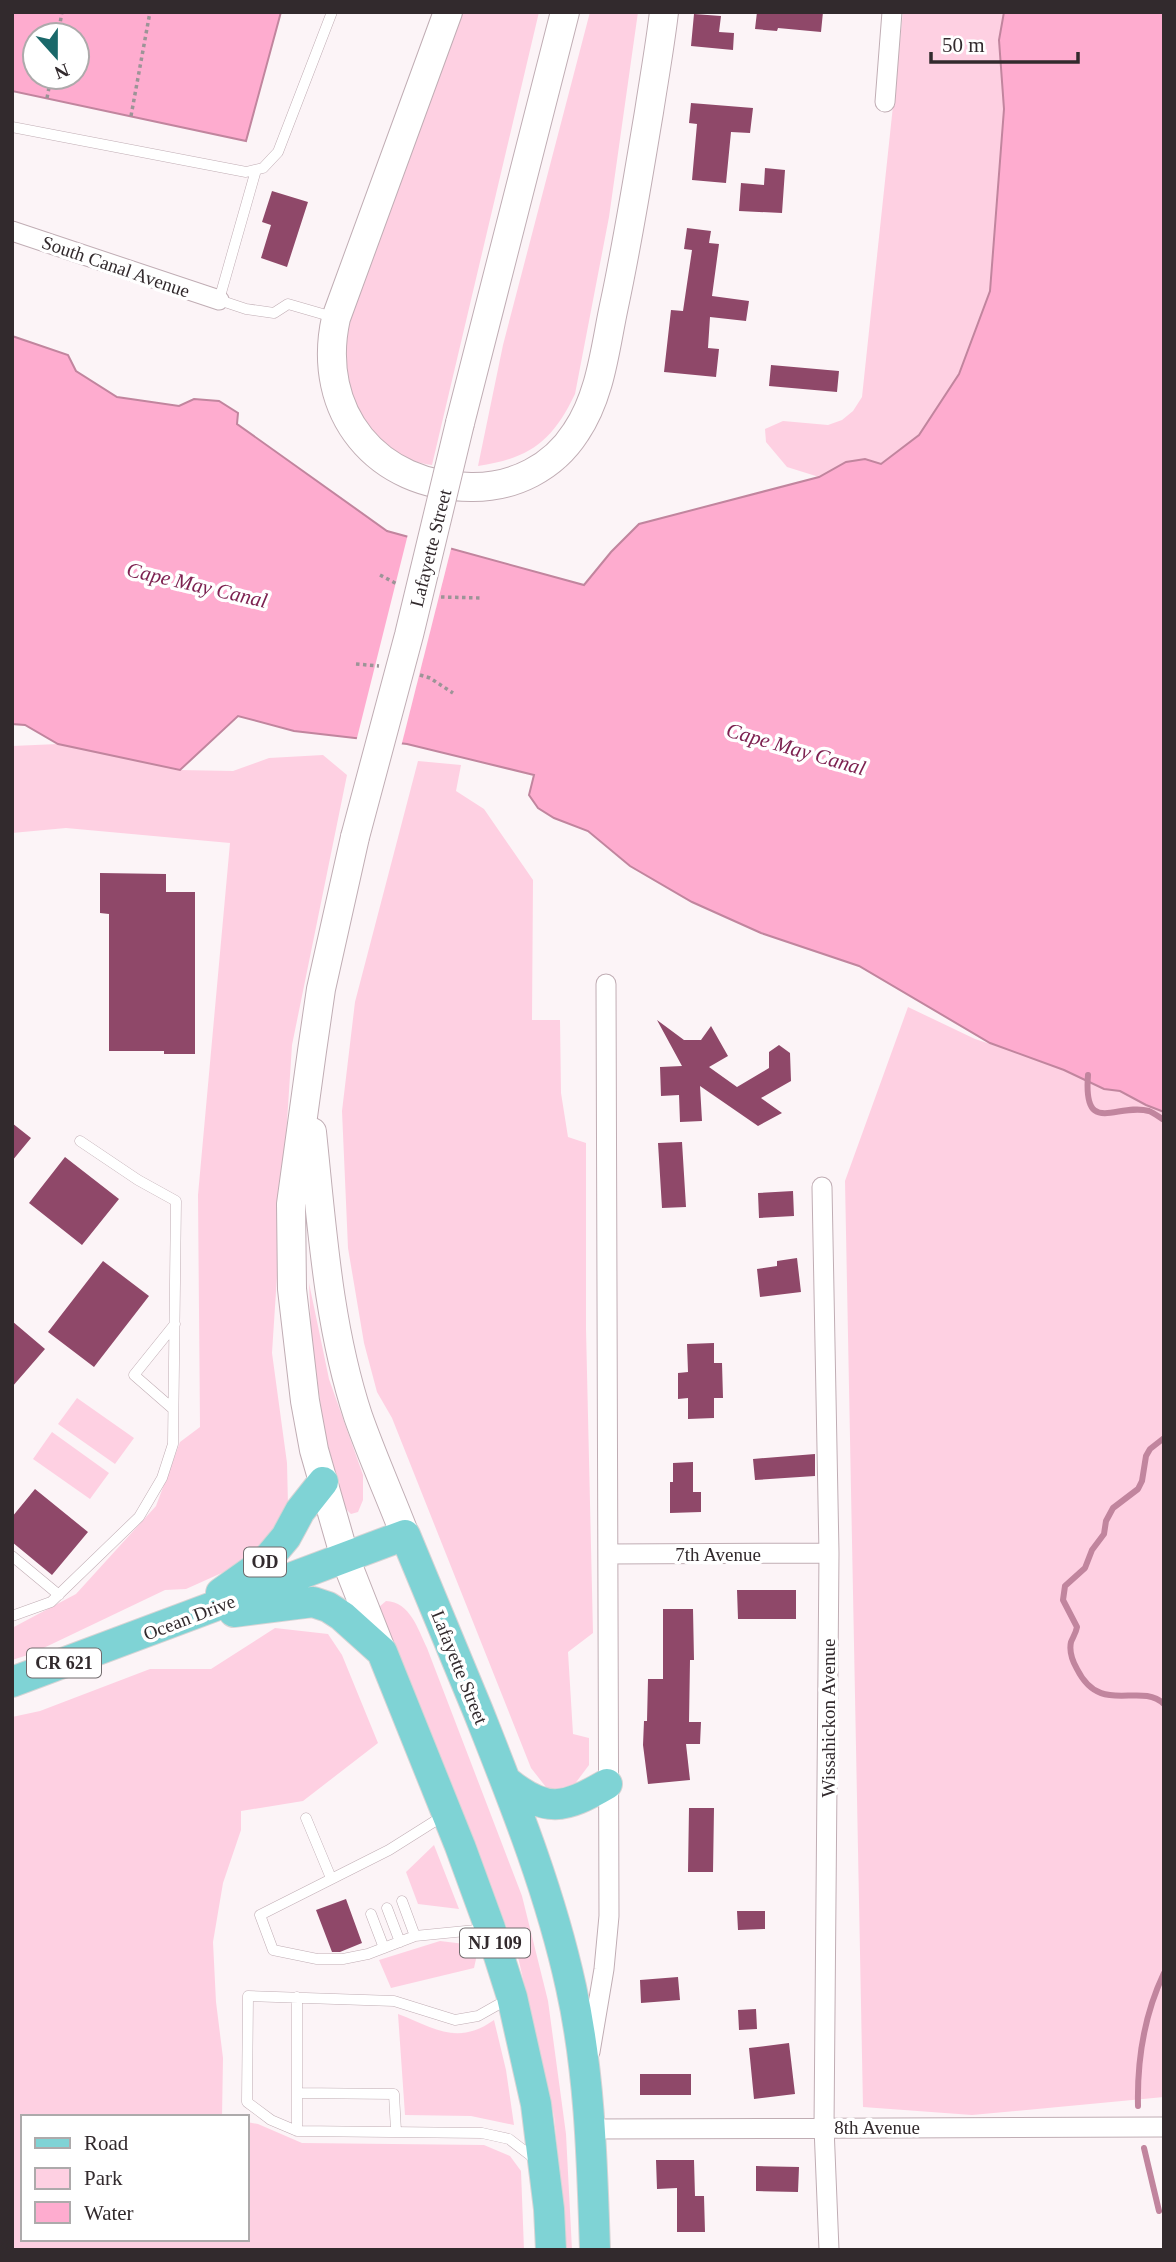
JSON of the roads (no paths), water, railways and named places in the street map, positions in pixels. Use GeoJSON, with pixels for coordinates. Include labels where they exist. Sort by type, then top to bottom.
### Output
{"type":"FeatureCollection","features":[{"type":"Feature","properties":{"kind":"main road"},"geometry":{"type":"LineString","coordinates":[[448,12],[336,318],[331,363],[343,412],[356,433],[373,452],[393,467],[418,480],[444,486],[495,487],[517,480],[540,468],[559,453],[583,421],[598,382],[630,231],[664,12]]}},
{"type":"Feature","properties":{"kind":"main road","name":"Lafayette Street"},"geometry":{"type":"LineString","coordinates":[[551,2250],[545,2170],[530,2072],[512,1997],[490,1928],[447,1813],[345,1558],[323,1482],[304,1401],[292,1289],[291,1204],[321,989],[355,838],[409,635],[565,12]]}},
{"type":"Feature","properties":{"kind":"main road","name":"Lafayette Street"},"geometry":{"type":"LineString","coordinates":[[308,1087],[326,1266],[344,1361],[358,1415],[506,1781],[532,1849],[553,1916],[571,1989],[586,2074],[595,2250]]}},
{"type":"Feature","properties":{"kind":"main road","name":"OD"},"geometry":{"type":"LineString","coordinates":[[183,1619],[266,1561],[286,1537],[300,1511],[323,1482]]}},
{"type":"Feature","properties":{"kind":"main road","name":"Ocean Drive"},"geometry":{"type":"LineString","coordinates":[[12,1682],[405,1535]]}},
{"type":"Feature","properties":{"kind":"main road"},"geometry":{"type":"LineString","coordinates":[[183,1619],[313,1602],[342,1616],[382,1652]]}},
{"type":"Feature","properties":{"kind":"main road"},"geometry":{"type":"LineString","coordinates":[[506,1781],[526,1796],[546,1805],[579,1799],[607,1784]]}},
{"type":"Feature","properties":{"kind":"street"},"geometry":{"type":"LineString","coordinates":[[885,102],[892,12]]}},
{"type":"Feature","properties":{"kind":"street","name":"South Canal Avenue"},"geometry":{"type":"LineString","coordinates":[[12,231],[219,300]]}},
{"type":"Feature","properties":{"kind":"street"},"geometry":{"type":"LineString","coordinates":[[586,2074],[607,1944],[606,984]]}},
{"type":"Feature","properties":{"kind":"street","name":"Wissahickon Avenue"},"geometry":{"type":"LineString","coordinates":[[822,1187],[829,1553],[824,2127],[829,2250]]}},
{"type":"Feature","properties":{"kind":"street","name":"7th Avenue"},"geometry":{"type":"LineString","coordinates":[[608,1554],[829,1553]]}},
{"type":"Feature","properties":{"kind":"street","name":"8th Avenue"},"geometry":{"type":"LineString","coordinates":[[590,2129],[1164,2127]]}},
{"type":"Feature","properties":{"kind":"lane"},"geometry":{"type":"LineString","coordinates":[[12,127],[246,172],[263,168],[278,152],[332,12]]}},
{"type":"Feature","properties":{"kind":"lane"},"geometry":{"type":"LineString","coordinates":[[256,170],[219,300],[246,309],[274,313],[288,304],[336,318]]}},
{"type":"Feature","properties":{"kind":"lane"},"geometry":{"type":"LineString","coordinates":[[12,1616],[51,1602],[139,1517],[162,1478],[173,1444],[176,1201],[138,1180],[80,1141]]}},
{"type":"Feature","properties":{"kind":"lane"},"geometry":{"type":"LineString","coordinates":[[173,1409],[134,1375],[175,1324]]}},
{"type":"Feature","properties":{"kind":"lane"},"geometry":{"type":"LineString","coordinates":[[12,1556],[59,1595]]}},
{"type":"Feature","properties":{"kind":"lane"},"geometry":{"type":"LineString","coordinates":[[447,1813],[385,1857],[331,1878],[260,1915],[273,1950],[317,1959],[343,1959],[368,1954],[415,1936],[490,1928]]}},
{"type":"Feature","properties":{"kind":"lane"},"geometry":{"type":"LineString","coordinates":[[306,1818],[331,1878]]}},
{"type":"Feature","properties":{"kind":"lane"},"geometry":{"type":"LineString","coordinates":[[402,1901],[415,1936]]}},
{"type":"Feature","properties":{"kind":"lane"},"geometry":{"type":"LineString","coordinates":[[387,1908],[400,1942]]}},
{"type":"Feature","properties":{"kind":"lane"},"geometry":{"type":"LineString","coordinates":[[371,1914],[384,1948]]}},
{"type":"Feature","properties":{"kind":"lane"},"geometry":{"type":"LineString","coordinates":[[512,1997],[478,2016],[455,2020],[394,2001],[248,1996],[247,2102],[271,2120],[297,2131],[466,2132],[496,2135],[521,2146],[545,2170]]}},
{"type":"Feature","properties":{"kind":"lane"},"geometry":{"type":"LineString","coordinates":[[297,1997],[297,2131]]}},
{"type":"Feature","properties":{"kind":"lane"},"geometry":{"type":"LineString","coordinates":[[297,2093],[394,2094],[396,2131]]}},
{"type":"Feature","properties":{"kind":"water"},"geometry":{"type":"Polygon","coordinates":[[[12,12],[281,12],[246,141],[12,91],[12,12]]]}},
{"type":"Feature","properties":{"kind":"water","name":"Cape May Canal"},"geometry":{"type":"Polygon","coordinates":[[[1004,12],[1164,12],[1164,1112],[1120,1091],[1104,1089],[1064,1070],[990,1043],[859,966],[761,933],[692,902],[630,866],[588,831],[554,818],[538,808],[529,795],[534,775],[407,744],[294,731],[238,716],[180,770],[58,744],[25,725],[12,724],[12,336],[68,355],[76,371],[117,397],[179,406],[194,399],[219,401],[238,413],[237,424],[387,531],[584,585],[639,524],[819,477],[846,462],[865,459],[881,464],[919,435],[959,374],[990,291],[1004,109],[999,40],[1004,12]]]}},
{"type":"Feature","properties":{"kind":"waterway"},"geometry":{"type":"LineString","coordinates":[[1088,1075],[1088,1094],[1091,1106],[1097,1112],[1137,1109],[1149,1111],[1164,1120]]}},
{"type":"Feature","properties":{"kind":"waterway"},"geometry":{"type":"LineString","coordinates":[[1164,1438],[1150,1449],[1146,1456],[1138,1489],[1113,1508],[1106,1521],[1104,1534],[1092,1550],[1085,1568],[1065,1586],[1063,1600],[1077,1627],[1071,1642],[1072,1656],[1087,1683],[1108,1695],[1143,1696],[1164,1704]]}},
{"type":"Feature","properties":{"kind":"waterway"},"geometry":{"type":"LineString","coordinates":[[1138,2106],[1143,2038],[1151,2005],[1164,1973]]}},
{"type":"Feature","properties":{"kind":"waterway"},"geometry":{"type":"LineString","coordinates":[[1144,2148],[1159,2211]]}}]}
